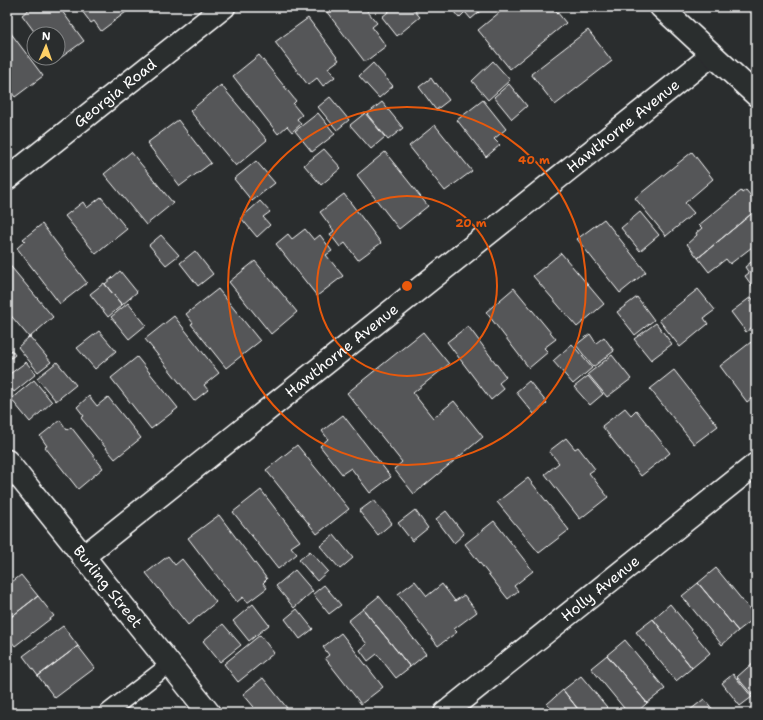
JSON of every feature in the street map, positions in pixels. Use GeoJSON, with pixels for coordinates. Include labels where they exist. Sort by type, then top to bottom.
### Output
{"type":"FeatureCollection","features":[{"type":"Feature","properties":{"kind":"street","name":"Georgia Road"},"geometry":{"type":"LineString","coordinates":[[7,179],[224,7]]}},
{"type":"Feature","properties":{"kind":"street"},"geometry":{"type":"LineString","coordinates":[[660,7],[756,95]]}},
{"type":"Feature","properties":{"kind":"street","name":"Hawthorne Avenue"},"geometry":{"type":"LineString","coordinates":[[83,556],[712,55]]}},
{"type":"Feature","properties":{"kind":"street","name":"Burling Street"},"geometry":{"type":"LineString","coordinates":[[7,461],[209,713]]}},
{"type":"Feature","properties":{"kind":"street","name":"Holly Avenue"},"geometry":{"type":"LineString","coordinates":[[445,713],[756,464]]}},
{"type":"Feature","properties":{"kind":"lane"},"geometry":{"type":"LineString","coordinates":[[107,713],[170,664]]}},
{"type":"Feature","properties":{"kind":"building"},"geometry":{"type":"Polygon","coordinates":[[[32,7],[59,7],[84,41],[66,54],[66,26],[30,26],[22,15],[32,7]]]}},
{"type":"Feature","properties":{"kind":"building"},"geometry":{"type":"Polygon","coordinates":[[[79,7],[129,7],[130,9],[101,31],[94,21],[91,23],[79,7]]]}},
{"type":"Feature","properties":{"kind":"building"},"geometry":{"type":"Polygon","coordinates":[[[323,7],[364,7],[377,23],[372,27],[386,46],[365,62],[323,7]]]}},
{"type":"Feature","properties":{"kind":"building"},"geometry":{"type":"Polygon","coordinates":[[[394,7],[411,7],[420,17],[397,36],[382,17],[394,7]]]}},
{"type":"Feature","properties":{"kind":"building"},"geometry":{"type":"Polygon","coordinates":[[[450,7],[485,7],[471,19],[465,12],[459,18],[450,7]]]}},
{"type":"Feature","properties":{"kind":"building"},"geometry":{"type":"Polygon","coordinates":[[[506,7],[553,7],[566,23],[510,69],[478,30],[506,7]]]}},
{"type":"Feature","properties":{"kind":"building"},"geometry":{"type":"Polygon","coordinates":[[[753,7],[756,7],[756,17],[753,7]]]}},
{"type":"Feature","properties":{"kind":"building"},"geometry":{"type":"Polygon","coordinates":[[[308,18],[339,60],[328,68],[335,77],[323,86],[317,78],[308,85],[275,42],[308,18]]]}},
{"type":"Feature","properties":{"kind":"building"},"geometry":{"type":"Polygon","coordinates":[[[588,30],[612,61],[555,105],[531,74],[588,30]]]}},
{"type":"Feature","properties":{"kind":"building"},"geometry":{"type":"Polygon","coordinates":[[[10,32],[26,53],[26,66],[36,66],[43,76],[15,97],[7,87],[7,35],[10,32]]]}},
{"type":"Feature","properties":{"kind":"building"},"geometry":{"type":"Polygon","coordinates":[[[259,55],[296,101],[293,104],[302,115],[297,119],[301,124],[292,132],[287,126],[278,134],[233,76],[259,55]]]}},
{"type":"Feature","properties":{"kind":"building"},"geometry":{"type":"Polygon","coordinates":[[[493,61],[510,80],[488,100],[472,81],[493,61]]]}},
{"type":"Feature","properties":{"kind":"building"},"geometry":{"type":"Polygon","coordinates":[[[373,63],[393,86],[379,98],[359,76],[373,63]]]}},
{"type":"Feature","properties":{"kind":"building"},"geometry":{"type":"Polygon","coordinates":[[[431,78],[449,100],[436,110],[419,87],[431,78]]]}},
{"type":"Feature","properties":{"kind":"building"},"geometry":{"type":"Polygon","coordinates":[[[509,84],[527,106],[512,119],[494,97],[509,84]]]}},
{"type":"Feature","properties":{"kind":"building"},"geometry":{"type":"Polygon","coordinates":[[[221,85],[267,140],[236,166],[190,111],[221,85]]]}},
{"type":"Feature","properties":{"kind":"building"},"geometry":{"type":"Polygon","coordinates":[[[330,97],[349,120],[337,130],[318,107],[330,97]]]}},
{"type":"Feature","properties":{"kind":"building"},"geometry":{"type":"Polygon","coordinates":[[[483,100],[506,129],[494,139],[500,145],[486,157],[457,120],[483,100]]]}},
{"type":"Feature","properties":{"kind":"building"},"geometry":{"type":"Polygon","coordinates":[[[382,102],[403,128],[388,140],[367,114],[382,102]]]}},
{"type":"Feature","properties":{"kind":"building"},"geometry":{"type":"Polygon","coordinates":[[[318,113],[335,134],[312,152],[295,131],[318,113]]]}},
{"type":"Feature","properties":{"kind":"building"},"geometry":{"type":"Polygon","coordinates":[[[365,113],[385,137],[371,149],[350,125],[365,113]]]}},
{"type":"Feature","properties":{"kind":"building"},"geometry":{"type":"Polygon","coordinates":[[[178,120],[211,163],[180,186],[147,143],[178,120]]]}},
{"type":"Feature","properties":{"kind":"building"},"geometry":{"type":"Polygon","coordinates":[[[435,125],[472,171],[445,191],[409,146],[435,125]]]}},
{"type":"Feature","properties":{"kind":"building"},"geometry":{"type":"Polygon","coordinates":[[[324,149],[341,168],[321,185],[304,165],[324,149]]]}},
{"type":"Feature","properties":{"kind":"building"},"geometry":{"type":"Polygon","coordinates":[[[131,152],[173,203],[146,225],[104,174],[131,152]]]}},
{"type":"Feature","properties":{"kind":"building"},"geometry":{"type":"Polygon","coordinates":[[[385,152],[428,206],[399,229],[357,175],[385,152]]]}},
{"type":"Feature","properties":{"kind":"building"},"geometry":{"type":"Polygon","coordinates":[[[692,152],[713,179],[685,203],[694,213],[666,236],[635,198],[692,152]]]}},
{"type":"Feature","properties":{"kind":"building"},"geometry":{"type":"Polygon","coordinates":[[[256,161],[275,183],[252,201],[234,179],[256,161]]]}},
{"type":"Feature","properties":{"kind":"building"},"geometry":{"type":"Polygon","coordinates":[[[746,190],[756,202],[756,210],[698,258],[687,244],[702,228],[699,225],[741,191],[742,193],[746,190]]]}},
{"type":"Feature","properties":{"kind":"building"},"geometry":{"type":"Polygon","coordinates":[[[344,194],[381,243],[358,260],[345,243],[340,247],[330,234],[334,231],[320,212],[344,194]]]}},
{"type":"Feature","properties":{"kind":"building"},"geometry":{"type":"Polygon","coordinates":[[[101,197],[127,229],[96,254],[65,216],[83,202],[87,208],[101,197]]]}},
{"type":"Feature","properties":{"kind":"building"},"geometry":{"type":"Polygon","coordinates":[[[260,201],[270,212],[263,217],[270,225],[257,237],[241,218],[260,201]]]}},
{"type":"Feature","properties":{"kind":"building"},"geometry":{"type":"Polygon","coordinates":[[[756,210],[756,244],[730,264],[726,259],[709,272],[698,258],[756,210]]]}},
{"type":"Feature","properties":{"kind":"building"},"geometry":{"type":"Polygon","coordinates":[[[640,212],[659,235],[640,251],[621,228],[640,212]]]}},
{"type":"Feature","properties":{"kind":"building"},"geometry":{"type":"Polygon","coordinates":[[[604,219],[646,272],[620,293],[577,239],[604,219]]]}},
{"type":"Feature","properties":{"kind":"building"},"geometry":{"type":"Polygon","coordinates":[[[42,224],[87,283],[60,304],[17,248],[25,241],[23,239],[42,224]]]}},
{"type":"Feature","properties":{"kind":"building"},"geometry":{"type":"Polygon","coordinates":[[[305,229],[314,240],[320,235],[332,251],[326,255],[343,276],[317,296],[276,244],[288,234],[292,239],[305,229]]]}},
{"type":"Feature","properties":{"kind":"building"},"geometry":{"type":"Polygon","coordinates":[[[161,235],[179,255],[166,265],[149,245],[161,235]]]}},
{"type":"Feature","properties":{"kind":"building"},"geometry":{"type":"Polygon","coordinates":[[[195,251],[213,274],[198,286],[180,263],[195,251]]]}},
{"type":"Feature","properties":{"kind":"building"},"geometry":{"type":"Polygon","coordinates":[[[561,253],[604,304],[577,327],[533,276],[561,253]]]}},
{"type":"Feature","properties":{"kind":"building"},"geometry":{"type":"Polygon","coordinates":[[[756,258],[756,284],[753,287],[745,276],[749,273],[745,267],[756,258]]]}},
{"type":"Feature","properties":{"kind":"building"},"geometry":{"type":"Polygon","coordinates":[[[255,261],[297,312],[271,334],[229,282],[255,261]]]}},
{"type":"Feature","properties":{"kind":"building"},"geometry":{"type":"Polygon","coordinates":[[[7,262],[53,317],[30,337],[7,311],[7,262]]]}},
{"type":"Feature","properties":{"kind":"building"},"geometry":{"type":"Polygon","coordinates":[[[120,271],[137,292],[122,305],[105,284],[120,271]]]}},
{"type":"Feature","properties":{"kind":"building"},"geometry":{"type":"Polygon","coordinates":[[[104,283],[122,305],[108,317],[90,294],[104,283]]]}},
{"type":"Feature","properties":{"kind":"building"},"geometry":{"type":"Polygon","coordinates":[[[514,288],[556,339],[544,348],[548,352],[529,368],[486,312],[514,288]]]}},
{"type":"Feature","properties":{"kind":"building"},"geometry":{"type":"Polygon","coordinates":[[[218,289],[260,341],[226,368],[191,324],[193,323],[186,314],[218,289]]]}},
{"type":"Feature","properties":{"kind":"building"},"geometry":{"type":"Polygon","coordinates":[[[698,289],[715,310],[704,318],[708,324],[680,347],[659,320],[698,289]]]}},
{"type":"Feature","properties":{"kind":"building"},"geometry":{"type":"Polygon","coordinates":[[[637,297],[654,320],[635,335],[617,312],[637,297]]]}},
{"type":"Feature","properties":{"kind":"building"},"geometry":{"type":"Polygon","coordinates":[[[751,297],[756,303],[756,324],[746,332],[731,312],[751,297]]]}},
{"type":"Feature","properties":{"kind":"building"},"geometry":{"type":"Polygon","coordinates":[[[128,303],[146,325],[129,339],[111,317],[128,303]]]}},
{"type":"Feature","properties":{"kind":"building"},"geometry":{"type":"Polygon","coordinates":[[[174,316],[219,373],[204,385],[208,390],[194,401],[145,339],[174,316]]]}},
{"type":"Feature","properties":{"kind":"building"},"geometry":{"type":"Polygon","coordinates":[[[656,323],[672,344],[651,360],[634,339],[656,323]]]}},
{"type":"Feature","properties":{"kind":"building"},"geometry":{"type":"Polygon","coordinates":[[[468,326],[506,377],[499,383],[504,389],[491,400],[447,342],[468,326]]]}},
{"type":"Feature","properties":{"kind":"building"},"geometry":{"type":"Polygon","coordinates":[[[99,331],[116,351],[95,369],[77,348],[99,331]]]}},
{"type":"Feature","properties":{"kind":"building"},"geometry":{"type":"Polygon","coordinates":[[[423,332],[449,364],[413,393],[433,418],[454,401],[483,437],[414,494],[394,469],[402,462],[347,393],[423,332]]]}},
{"type":"Feature","properties":{"kind":"building"},"geometry":{"type":"Polygon","coordinates":[[[590,334],[596,343],[604,337],[614,351],[593,367],[576,345],[590,334]]]}},
{"type":"Feature","properties":{"kind":"building"},"geometry":{"type":"Polygon","coordinates":[[[29,337],[51,362],[38,372],[18,347],[29,337]]]}},
{"type":"Feature","properties":{"kind":"building"},"geometry":{"type":"Polygon","coordinates":[[[751,342],[756,349],[756,395],[747,402],[720,366],[751,342]]]}},
{"type":"Feature","properties":{"kind":"building"},"geometry":{"type":"Polygon","coordinates":[[[7,344],[15,355],[7,361],[7,344]]]}},
{"type":"Feature","properties":{"kind":"building"},"geometry":{"type":"Polygon","coordinates":[[[572,344],[592,368],[573,384],[553,361],[572,344]]]}},
{"type":"Feature","properties":{"kind":"building"},"geometry":{"type":"Polygon","coordinates":[[[612,355],[631,379],[607,397],[588,374],[612,355]]]}},
{"type":"Feature","properties":{"kind":"building"},"geometry":{"type":"Polygon","coordinates":[[[137,357],[178,408],[151,429],[111,378],[137,357]]]}},
{"type":"Feature","properties":{"kind":"building"},"geometry":{"type":"Polygon","coordinates":[[[26,362],[36,374],[14,392],[7,383],[7,376],[26,362]]]}},
{"type":"Feature","properties":{"kind":"building"},"geometry":{"type":"Polygon","coordinates":[[[57,362],[76,385],[56,401],[37,378],[57,362]]]}},
{"type":"Feature","properties":{"kind":"building"},"geometry":{"type":"Polygon","coordinates":[[[674,370],[718,426],[694,444],[650,389],[674,370]]]}},
{"type":"Feature","properties":{"kind":"building"},"geometry":{"type":"Polygon","coordinates":[[[588,376],[603,394],[590,405],[574,387],[588,376]]]}},
{"type":"Feature","properties":{"kind":"building"},"geometry":{"type":"Polygon","coordinates":[[[34,380],[52,402],[30,422],[11,399],[34,380]]]}},
{"type":"Feature","properties":{"kind":"building"},"geometry":{"type":"Polygon","coordinates":[[[529,381],[547,403],[534,414],[516,392],[529,381]]]}},
{"type":"Feature","properties":{"kind":"building"},"geometry":{"type":"Polygon","coordinates":[[[89,396],[97,406],[108,397],[141,438],[115,459],[81,418],[84,416],[77,407],[89,396]]]}},
{"type":"Feature","properties":{"kind":"building"},"geometry":{"type":"Polygon","coordinates":[[[625,408],[631,415],[636,410],[670,453],[641,476],[602,426],[625,408]]]}},
{"type":"Feature","properties":{"kind":"building"},"geometry":{"type":"Polygon","coordinates":[[[343,415],[391,477],[370,493],[351,468],[342,474],[320,446],[328,439],[322,431],[343,415]]]}},
{"type":"Feature","properties":{"kind":"building"},"geometry":{"type":"Polygon","coordinates":[[[60,420],[67,430],[71,427],[103,468],[78,489],[45,447],[47,446],[40,436],[60,420]]]}},
{"type":"Feature","properties":{"kind":"building"},"geometry":{"type":"Polygon","coordinates":[[[566,438],[575,449],[578,447],[595,469],[589,473],[608,497],[580,519],[545,474],[559,463],[549,451],[566,438]]]}},
{"type":"Feature","properties":{"kind":"building"},"geometry":{"type":"Polygon","coordinates":[[[297,445],[349,509],[317,534],[266,470],[297,445]]]}},
{"type":"Feature","properties":{"kind":"building"},"geometry":{"type":"Polygon","coordinates":[[[528,478],[569,530],[539,553],[497,502],[528,478]]]}},
{"type":"Feature","properties":{"kind":"building"},"geometry":{"type":"Polygon","coordinates":[[[261,490],[300,541],[291,547],[297,554],[278,569],[233,512],[261,490]]]}},
{"type":"Feature","properties":{"kind":"building"},"geometry":{"type":"Polygon","coordinates":[[[374,500],[392,523],[378,535],[359,511],[374,500]]]}},
{"type":"Feature","properties":{"kind":"building"},"geometry":{"type":"Polygon","coordinates":[[[415,510],[428,528],[412,541],[398,523],[415,510]]]}},
{"type":"Feature","properties":{"kind":"building"},"geometry":{"type":"Polygon","coordinates":[[[446,511],[464,534],[454,543],[436,519],[446,511]]]}},
{"type":"Feature","properties":{"kind":"building"},"geometry":{"type":"Polygon","coordinates":[[[219,515],[267,579],[263,583],[267,588],[247,603],[243,597],[237,602],[188,538],[219,515]]]}},
{"type":"Feature","properties":{"kind":"building"},"geometry":{"type":"Polygon","coordinates":[[[494,521],[533,571],[514,586],[518,591],[508,599],[465,544],[494,521]]]}},
{"type":"Feature","properties":{"kind":"building"},"geometry":{"type":"Polygon","coordinates":[[[334,535],[353,558],[340,569],[320,546],[334,535]]]}},
{"type":"Feature","properties":{"kind":"building"},"geometry":{"type":"Polygon","coordinates":[[[310,551],[328,571],[317,581],[299,560],[310,551]]]}},
{"type":"Feature","properties":{"kind":"building"},"geometry":{"type":"Polygon","coordinates":[[[168,556],[175,565],[182,559],[216,602],[188,625],[146,573],[168,556]]]}},
{"type":"Feature","properties":{"kind":"building"},"geometry":{"type":"Polygon","coordinates":[[[716,568],[756,617],[738,631],[698,583],[716,568]]]}},
{"type":"Feature","properties":{"kind":"building"},"geometry":{"type":"Polygon","coordinates":[[[295,570],[313,591],[294,608],[276,586],[295,570]]]}},
{"type":"Feature","properties":{"kind":"building"},"geometry":{"type":"Polygon","coordinates":[[[21,575],[38,596],[7,620],[7,586],[21,575]]]}},
{"type":"Feature","properties":{"kind":"building"},"geometry":{"type":"Polygon","coordinates":[[[415,581],[427,596],[442,584],[455,601],[464,595],[477,612],[454,629],[457,632],[438,646],[398,594],[415,581]]]}},
{"type":"Feature","properties":{"kind":"building"},"geometry":{"type":"Polygon","coordinates":[[[698,583],[738,631],[722,645],[682,596],[698,583]]]}},
{"type":"Feature","properties":{"kind":"building"},"geometry":{"type":"Polygon","coordinates":[[[324,585],[341,605],[329,614],[313,594],[324,585]]]}},
{"type":"Feature","properties":{"kind":"building"},"geometry":{"type":"Polygon","coordinates":[[[38,596],[54,616],[15,646],[7,636],[7,620],[38,596]]]}},
{"type":"Feature","properties":{"kind":"building"},"geometry":{"type":"Polygon","coordinates":[[[379,596],[426,654],[410,667],[363,609],[379,596]]]}},
{"type":"Feature","properties":{"kind":"building"},"geometry":{"type":"Polygon","coordinates":[[[253,604],[269,625],[249,641],[233,621],[253,604]]]}},
{"type":"Feature","properties":{"kind":"building"},"geometry":{"type":"Polygon","coordinates":[[[670,604],[710,653],[692,668],[653,619],[670,604]]]}},
{"type":"Feature","properties":{"kind":"building"},"geometry":{"type":"Polygon","coordinates":[[[297,609],[313,629],[300,639],[285,619],[297,609]]]}},
{"type":"Feature","properties":{"kind":"building"},"geometry":{"type":"Polygon","coordinates":[[[363,609],[410,667],[396,678],[377,654],[368,661],[360,650],[367,644],[348,621],[363,609]]]}},
{"type":"Feature","properties":{"kind":"building"},"geometry":{"type":"Polygon","coordinates":[[[653,619],[692,668],[676,681],[636,632],[653,619]]]}},
{"type":"Feature","properties":{"kind":"building"},"geometry":{"type":"Polygon","coordinates":[[[223,624],[241,645],[220,662],[203,641],[223,624]]]}},
{"type":"Feature","properties":{"kind":"building"},"geometry":{"type":"Polygon","coordinates":[[[63,626],[78,646],[38,676],[23,656],[63,626]]]}},
{"type":"Feature","properties":{"kind":"building"},"geometry":{"type":"Polygon","coordinates":[[[341,633],[383,687],[361,704],[325,658],[329,655],[323,647],[341,633]]]}},
{"type":"Feature","properties":{"kind":"building"},"geometry":{"type":"Polygon","coordinates":[[[260,635],[274,653],[238,682],[224,664],[260,635]]]}},
{"type":"Feature","properties":{"kind":"building"},"geometry":{"type":"Polygon","coordinates":[[[625,640],[665,689],[647,703],[607,655],[625,640]]]}},
{"type":"Feature","properties":{"kind":"building"},"geometry":{"type":"Polygon","coordinates":[[[78,646],[95,668],[55,698],[38,676],[78,646]]]}},
{"type":"Feature","properties":{"kind":"building"},"geometry":{"type":"Polygon","coordinates":[[[607,655],[647,703],[636,713],[628,713],[591,668],[607,655]]]}},
{"type":"Feature","properties":{"kind":"building"},"geometry":{"type":"Polygon","coordinates":[[[756,660],[756,691],[752,695],[737,677],[756,660]]]}},
{"type":"Feature","properties":{"kind":"building"},"geometry":{"type":"Polygon","coordinates":[[[733,674],[752,697],[740,706],[722,683],[733,674]]]}},
{"type":"Feature","properties":{"kind":"building"},"geometry":{"type":"Polygon","coordinates":[[[581,676],[612,713],[581,713],[563,690],[581,676]]]}},
{"type":"Feature","properties":{"kind":"building"},"geometry":{"type":"Polygon","coordinates":[[[263,678],[287,708],[281,713],[259,713],[243,694],[263,678]]]}},
{"type":"Feature","properties":{"kind":"building"},"geometry":{"type":"Polygon","coordinates":[[[563,690],[581,713],[554,713],[547,704],[563,690]]]}},
{"type":"Feature","properties":{"kind":"building"},"geometry":{"type":"Polygon","coordinates":[[[704,699],[716,713],[692,713],[690,710],[704,699]]]}}]}
